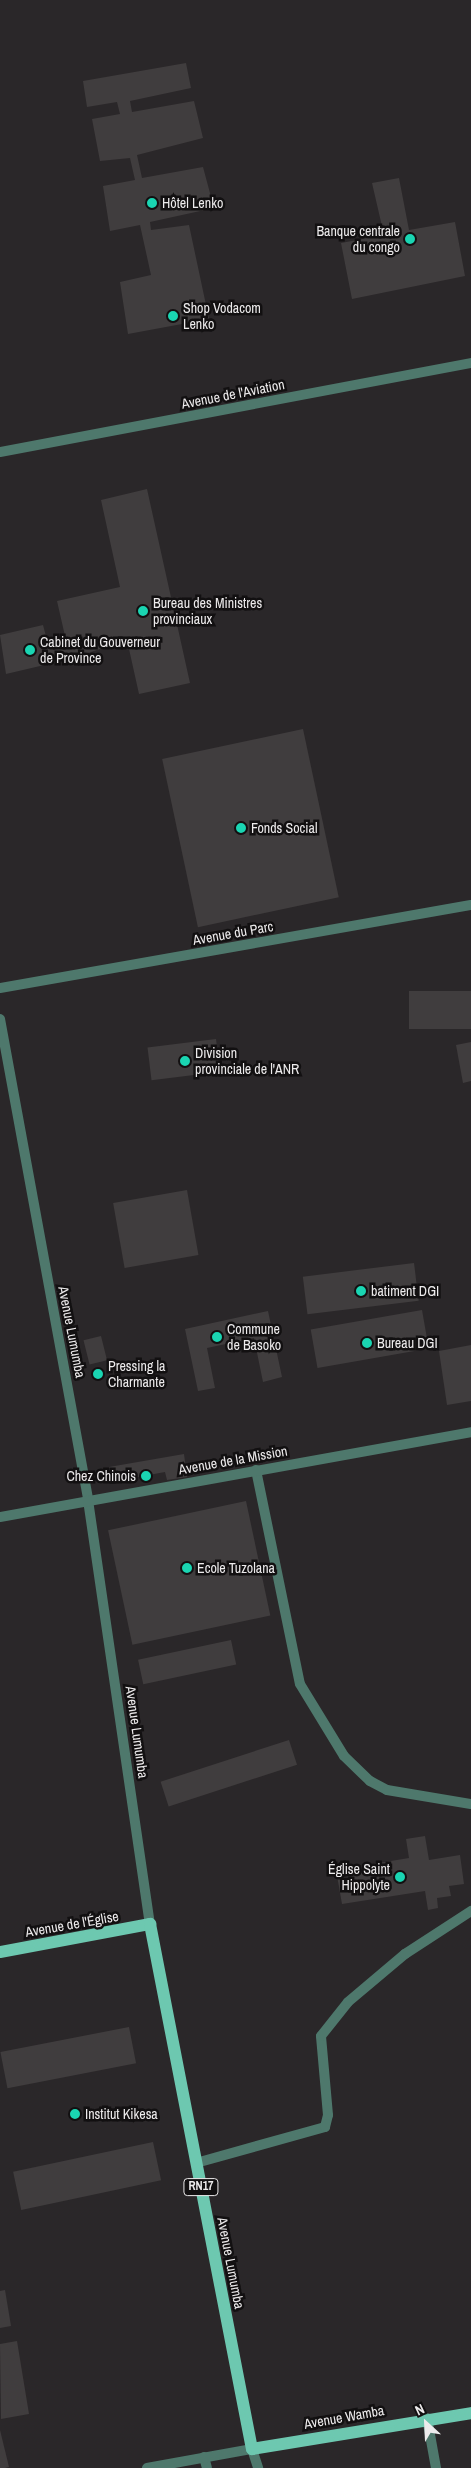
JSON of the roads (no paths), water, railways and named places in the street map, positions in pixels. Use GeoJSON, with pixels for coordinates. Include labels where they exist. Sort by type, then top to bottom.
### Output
{"type":"FeatureCollection","features":[{"type":"Feature","properties":{"kind":"main road","name":"Avenue de l'Église"},"geometry":{"type":"LineString","coordinates":[[0,1952],[150,1924]]}},
{"type":"Feature","properties":{"kind":"main road","name":"Avenue Lumumba"},"geometry":{"type":"LineString","coordinates":[[150,1924],[252,2449]]}},
{"type":"Feature","properties":{"kind":"main road","name":"Avenue Wamba"},"geometry":{"type":"LineString","coordinates":[[252,2449],[427,2418],[471,2413]]}},
{"type":"Feature","properties":{"kind":"street","name":"Avenue de l'Aviation"},"geometry":{"type":"LineString","coordinates":[[0,452],[471,363]]}},
{"type":"Feature","properties":{"kind":"street","name":"Avenue du Parc"},"geometry":{"type":"LineString","coordinates":[[0,988],[471,905]]}},
{"type":"Feature","properties":{"kind":"street","name":"Avenue Lumumba"},"geometry":{"type":"LineString","coordinates":[[0,1019],[88,1500],[150,1924]]}},
{"type":"Feature","properties":{"kind":"street","name":"Avenue de la Mission"},"geometry":{"type":"LineString","coordinates":[[0,1517],[471,1432]]}},
{"type":"Feature","properties":{"kind":"street"},"geometry":{"type":"LineString","coordinates":[[256,1470],[300,1684],[344,1756],[370,1781],[387,1790],[471,1804]]}},
{"type":"Feature","properties":{"kind":"street"},"geometry":{"type":"LineString","coordinates":[[196,2162],[325,2127],[328,2115],[321,2036],[348,2002],[405,1954],[471,1912]]}},
{"type":"Feature","properties":{"kind":"street"},"geometry":{"type":"LineString","coordinates":[[427,2418],[436,2468]]}},
{"type":"Feature","properties":{"kind":"street"},"geometry":{"type":"LineString","coordinates":[[147,2468],[252,2449],[258,2468]]}},
{"type":"Feature","properties":{"kind":"street"},"geometry":{"type":"LineString","coordinates":[[204,2457],[207,2468]]}},
{"type":"Feature","properties":{"kind":"place","name":"Hôtel Lenko"},"geometry":{"type":"Point","coordinates":[152,203]}},
{"type":"Feature","properties":{"kind":"place","name":"Banque centrale du congo"},"geometry":{"type":"Point","coordinates":[410,239]}},
{"type":"Feature","properties":{"kind":"place","name":"Shop Vodacom Lenko"},"geometry":{"type":"Point","coordinates":[173,316]}},
{"type":"Feature","properties":{"kind":"place","name":"Bureau des Ministres provinciaux"},"geometry":{"type":"Point","coordinates":[143,611]}},
{"type":"Feature","properties":{"kind":"place","name":"Cabinet du Gouverneur de Province"},"geometry":{"type":"Point","coordinates":[30,650]}},
{"type":"Feature","properties":{"kind":"place","name":"Fonds Social"},"geometry":{"type":"Point","coordinates":[241,828]}},
{"type":"Feature","properties":{"kind":"place","name":"Division provinciale de l'ANR"},"geometry":{"type":"Point","coordinates":[185,1061]}},
{"type":"Feature","properties":{"kind":"place","name":"batiment DGI"},"geometry":{"type":"Point","coordinates":[361,1291]}},
{"type":"Feature","properties":{"kind":"place","name":"Commune de Basoko"},"geometry":{"type":"Point","coordinates":[217,1337]}},
{"type":"Feature","properties":{"kind":"place","name":"Bureau DGI"},"geometry":{"type":"Point","coordinates":[367,1343]}},
{"type":"Feature","properties":{"kind":"place","name":"Pressing la Charmante"},"geometry":{"type":"Point","coordinates":[98,1374]}},
{"type":"Feature","properties":{"kind":"place","name":"Chez Chinois"},"geometry":{"type":"Point","coordinates":[146,1476]}},
{"type":"Feature","properties":{"kind":"place","name":"Ecole Tuzolana"},"geometry":{"type":"Point","coordinates":[187,1568]}},
{"type":"Feature","properties":{"kind":"place","name":"Église Saint Hippolyte"},"geometry":{"type":"Point","coordinates":[400,1877]}},
{"type":"Feature","properties":{"kind":"place","name":"Institut Kikesa"},"geometry":{"type":"Point","coordinates":[75,2114]}}]}
